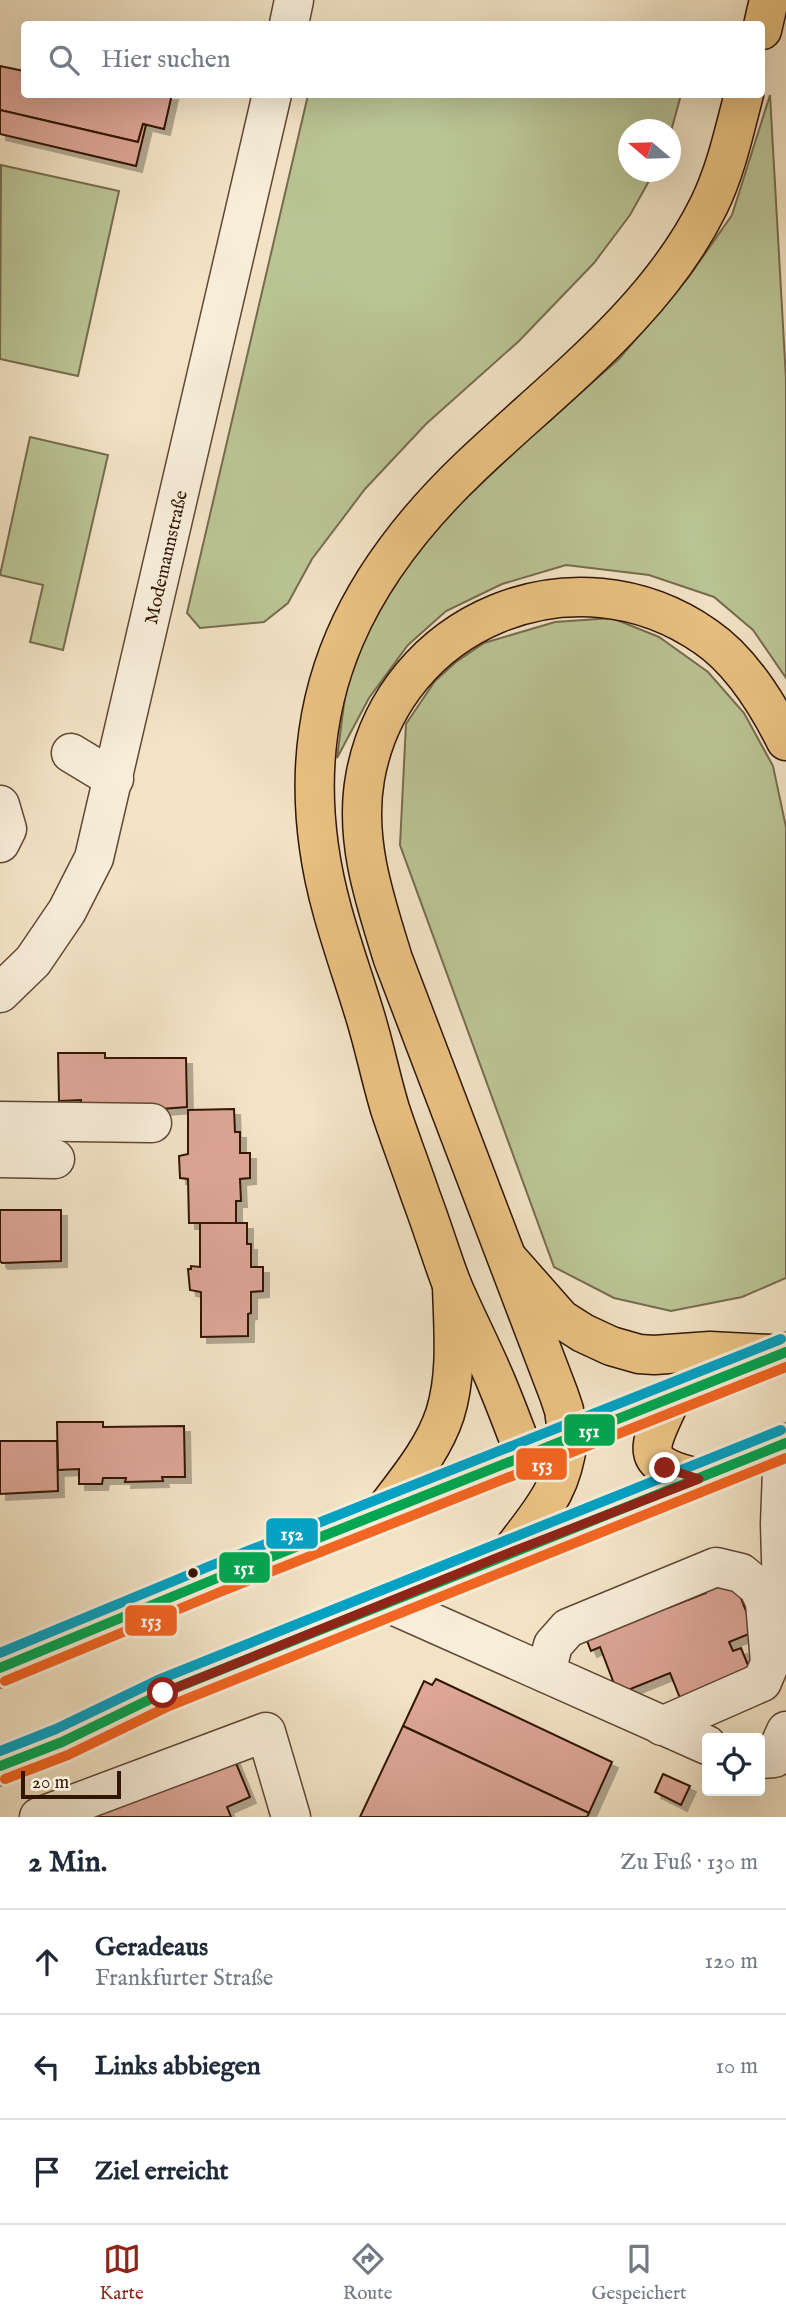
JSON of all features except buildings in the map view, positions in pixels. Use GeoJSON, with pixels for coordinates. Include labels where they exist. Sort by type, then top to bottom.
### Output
{"type":"FeatureCollection","features":[{"type":"Feature","properties":{"kind":"main road"},"geometry":{"type":"LineString","coordinates":[[763,21],[769,0]]}},
{"type":"Feature","properties":{"kind":"main road"},"geometry":{"type":"LineString","coordinates":[[630,1506],[581,1499],[556,1490],[537,1474],[525,1456],[497,1384],[452,1285],[390,1109],[324,879],[315,790],[320,719],[335,660],[359,605],[407,533],[469,468],[620,328],[688,242],[708,208],[724,171],[743,98]]}},
{"type":"Feature","properties":{"kind":"main road"},"geometry":{"type":"LineString","coordinates":[[511,1552],[556,1490],[568,1439],[564,1410],[393,959],[369,873],[362,811],[365,778],[373,744],[399,693],[427,658],[462,631],[484,619],[535,601],[580,596],[639,605],[664,614],[708,638],[725,653],[770,710],[786,741]]}},
{"type":"Feature","properties":{"kind":"main road"},"geometry":{"type":"LineString","coordinates":[[509,1260],[561,1318],[583,1333],[624,1350],[654,1356],[710,1351],[784,1353]]}},
{"type":"Feature","properties":{"kind":"main road"},"geometry":{"type":"LineString","coordinates":[[382,1514],[418,1464],[444,1415],[452,1384],[452,1285]]}},
{"type":"Feature","properties":{"kind":"main road"},"geometry":{"type":"LineString","coordinates":[[0,1668],[215,1579],[784,1353]]}},
{"type":"Feature","properties":{"kind":"main road"},"geometry":{"type":"LineString","coordinates":[[671,1399],[652,1441],[651,1451],[665,1468],[699,1479]]}},
{"type":"Feature","properties":{"kind":"main road"},"geometry":{"type":"LineString","coordinates":[[0,1766],[62,1742],[163,1693],[785,1443]]}},
{"type":"Feature","properties":{"kind":"street"},"geometry":{"type":"LineString","coordinates":[[290,21],[294,0]]}},
{"type":"Feature","properties":{"kind":"street","name":"Modemannstraße"},"geometry":{"type":"LineString","coordinates":[[0,993],[33,961],[68,911],[94,858],[271,98]]}},
{"type":"Feature","properties":{"kind":"street"},"geometry":{"type":"LineString","coordinates":[[71,753],[114,779]]}},
{"type":"Feature","properties":{"kind":"street"},"geometry":{"type":"LineString","coordinates":[[0,805],[7,829],[0,843]]}},
{"type":"Feature","properties":{"kind":"street"},"geometry":{"type":"LineString","coordinates":[[0,1121],[152,1123]]}},
{"type":"Feature","properties":{"kind":"street"},"geometry":{"type":"LineString","coordinates":[[0,1158],[55,1159]]}},
{"type":"Feature","properties":{"kind":"street"},"geometry":{"type":"LineString","coordinates":[[785,1443],[780,1524],[786,1679]]}},
{"type":"Feature","properties":{"kind":"street"},"geometry":{"type":"LineString","coordinates":[[546,1673],[554,1645],[568,1628],[716,1567],[741,1573],[758,1587],[765,1602],[770,1663],[762,1682],[662,1726]]}},
{"type":"Feature","properties":{"kind":"street"},"geometry":{"type":"LineString","coordinates":[[388,1603],[702,1743]]}},
{"type":"Feature","properties":{"kind":"street"},"geometry":{"type":"LineString","coordinates":[[765,1759],[774,1758],[786,1731]]}},
{"type":"Feature","properties":{"kind":"street"},"geometry":{"type":"LineString","coordinates":[[39,1817],[266,1732],[291,1817]]}},
{"type":"Feature","properties":{"kind":"green space"},"geometry":{"type":"Polygon","coordinates":[[[770,95],[786,379],[786,678],[753,630],[714,597],[649,575],[566,565],[502,584],[446,611],[408,645],[369,698],[337,758],[346,688],[377,607],[434,529],[543,425],[619,359],[688,278],[732,215],[770,95]]]}},
{"type":"Feature","properties":{"kind":"green space"},"geometry":{"type":"Polygon","coordinates":[[[307,98],[680,98],[674,119],[618,119],[618,182],[648,182],[630,215],[594,263],[519,341],[426,424],[365,489],[312,559],[288,603],[264,622],[200,628],[187,613],[307,98]]]}},
{"type":"Feature","properties":{"kind":"green space"},"geometry":{"type":"Polygon","coordinates":[[[1,165],[119,191],[78,376],[0,359],[1,165]]]}},
{"type":"Feature","properties":{"kind":"green space"},"geometry":{"type":"Polygon","coordinates":[[[30,437],[108,455],[63,650],[30,642],[43,585],[0,575],[30,437]]]}},
{"type":"Feature","properties":{"kind":"green space"},"geometry":{"type":"Polygon","coordinates":[[[612,618],[659,637],[708,672],[744,713],[773,766],[786,827],[786,1278],[742,1297],[671,1311],[614,1298],[554,1267],[400,845],[406,724],[435,681],[456,662],[484,643],[555,622],[612,618]]]}},
{"type":"Feature","properties":{"kind":"transit line","name":"152"},"geometry":{"type":"LineString","coordinates":[[0,1653],[210,1566],[781,1339]]}},
{"type":"Feature","properties":{"kind":"transit line","name":"151"},"geometry":{"type":"LineString","coordinates":[[0,1668],[215,1579],[786,1352]]}},
{"type":"Feature","properties":{"kind":"transit line","name":"153"},"geometry":{"type":"LineString","coordinates":[[5,1681],[220,1592],[786,1367]]}},
{"type":"Feature","properties":{"kind":"transit line","name":"152"},"geometry":{"type":"LineString","coordinates":[[0,1751],[56,1729],[158,1680],[781,1430]]}},
{"type":"Feature","properties":{"kind":"transit line","name":"151"},"geometry":{"type":"LineString","coordinates":[[0,1766],[62,1742],[163,1693],[786,1443]]}},
{"type":"Feature","properties":{"kind":"transit line","name":"153"},"geometry":{"type":"LineString","coordinates":[[5,1779],[68,1755],[169,1706],[786,1458]]}},
{"type":"Feature","properties":{"kind":"route"},"geometry":{"type":"LineString","coordinates":[[163,1693],[699,1479],[665,1468]]}}]}
